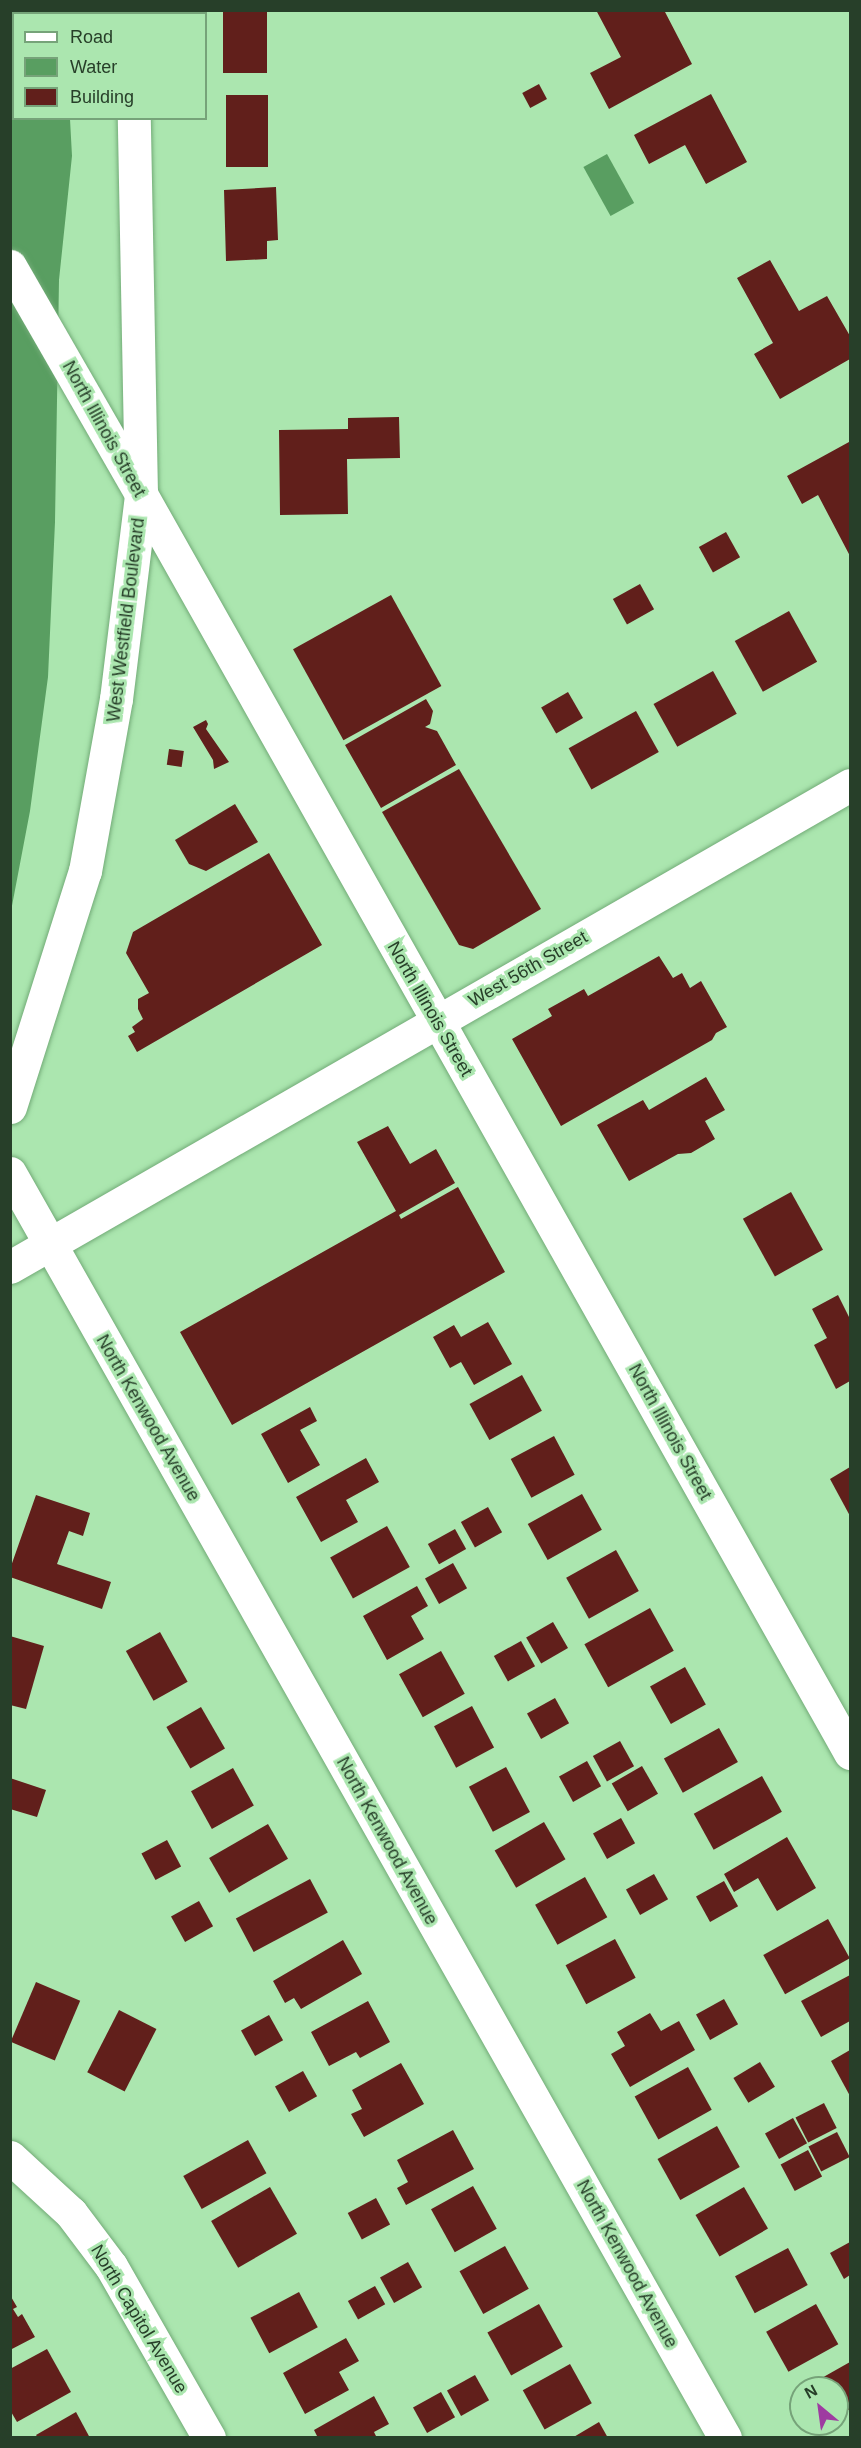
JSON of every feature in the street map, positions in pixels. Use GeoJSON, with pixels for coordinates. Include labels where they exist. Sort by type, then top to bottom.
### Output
{"type":"FeatureCollection","features":[{"type":"Feature","properties":{"kind":"street","name":"West Westfield Boulevard"},"geometry":{"type":"LineString","coordinates":[[10,1107],[91,843],[112,729],[141,494],[134,120]]}},
{"type":"Feature","properties":{"kind":"street","name":"North Illinois Street"},"geometry":{"type":"LineString","coordinates":[[10,266],[81,386],[850,1753]]}},
{"type":"Feature","properties":{"kind":"street","name":"West 56th Street"},"geometry":{"type":"LineString","coordinates":[[50,1245],[437,1020],[850,785]]}},
{"type":"Feature","properties":{"kind":"street","name":"North Kenwood Avenue"},"geometry":{"type":"LineString","coordinates":[[10,1173],[725,2438]]}},
{"type":"Feature","properties":{"kind":"street"},"geometry":{"type":"LineString","coordinates":[[10,1267],[50,1245]]}},
{"type":"Feature","properties":{"kind":"street","name":"North Capitol Avenue"},"geometry":{"type":"LineString","coordinates":[[10,2157],[70,2213],[111,2266],[208,2438]]}},
{"type":"Feature","properties":{"kind":"water"},"geometry":{"type":"Polygon","coordinates":[[[11,11],[64,11],[12,12],[12,120],[70,120],[72,156],[59,280],[55,522],[48,677],[30,811],[11,911],[11,11]]]}},
{"type":"Feature","properties":{"kind":"water"},"geometry":{"type":"Polygon","coordinates":[[[607,154],[634,203],[611,216],[583,167],[607,154]]]}},
{"type":"Feature","properties":{"kind":"building"},"geometry":{"type":"Polygon","coordinates":[[[223,10],[267,10],[267,73],[223,73],[223,10]]]}},
{"type":"Feature","properties":{"kind":"building"},"geometry":{"type":"Polygon","coordinates":[[[596,10],[664,10],[692,64],[609,109],[590,73],[621,57],[596,10]]]}},
{"type":"Feature","properties":{"kind":"building"},"geometry":{"type":"Polygon","coordinates":[[[539,84],[547,99],[530,108],[522,93],[539,84]]]}},
{"type":"Feature","properties":{"kind":"building"},"geometry":{"type":"Polygon","coordinates":[[[711,94],[747,162],[706,184],[685,145],[649,164],[634,135],[711,94]]]}},
{"type":"Feature","properties":{"kind":"building"},"geometry":{"type":"Polygon","coordinates":[[[226,95],[268,95],[268,167],[226,167],[226,95]]]}},
{"type":"Feature","properties":{"kind":"building"},"geometry":{"type":"Polygon","coordinates":[[[276,187],[278,240],[267,241],[267,259],[226,261],[224,190],[276,187]]]}},
{"type":"Feature","properties":{"kind":"building"},"geometry":{"type":"Polygon","coordinates":[[[770,260],[799,311],[827,296],[850,336],[850,359],[780,399],[754,354],[773,343],[737,278],[770,260]]]}},
{"type":"Feature","properties":{"kind":"building"},"geometry":{"type":"Polygon","coordinates":[[[399,417],[400,458],[347,459],[348,514],[280,515],[279,430],[348,429],[348,418],[399,417]]]}},
{"type":"Feature","properties":{"kind":"building"},"geometry":{"type":"Polygon","coordinates":[[[849,442],[850,556],[818,495],[802,504],[787,476],[849,442]]]}},
{"type":"Feature","properties":{"kind":"building"},"geometry":{"type":"Polygon","coordinates":[[[726,532],[740,557],[713,572],[699,547],[726,532]]]}},
{"type":"Feature","properties":{"kind":"building"},"geometry":{"type":"Polygon","coordinates":[[[640,584],[654,609],[627,624],[613,599],[640,584]]]}},
{"type":"Feature","properties":{"kind":"building"},"geometry":{"type":"Polygon","coordinates":[[[391,595],[441,686],[343,740],[293,649],[391,595]]]}},
{"type":"Feature","properties":{"kind":"building"},"geometry":{"type":"Polygon","coordinates":[[[789,611],[817,662],[763,692],[735,641],[789,611]]]}},
{"type":"Feature","properties":{"kind":"building"},"geometry":{"type":"Polygon","coordinates":[[[713,671],[737,714],[677,747],[654,704],[713,671]]]}},
{"type":"Feature","properties":{"kind":"building"},"geometry":{"type":"Polygon","coordinates":[[[568,692],[583,718],[556,733],[541,708],[568,692]]]}},
{"type":"Feature","properties":{"kind":"building"},"geometry":{"type":"Polygon","coordinates":[[[426,699],[433,711],[430,724],[425,727],[437,731],[456,765],[381,808],[345,745],[426,699]]]}},
{"type":"Feature","properties":{"kind":"building"},"geometry":{"type":"Polygon","coordinates":[[[636,711],[659,752],[591,789],[569,748],[636,711]]]}},
{"type":"Feature","properties":{"kind":"building"},"geometry":{"type":"Polygon","coordinates":[[[206,720],[208,724],[206,729],[229,762],[214,769],[213,760],[193,727],[206,720]]]}},
{"type":"Feature","properties":{"kind":"building"},"geometry":{"type":"Polygon","coordinates":[[[169,749],[184,751],[182,767],[167,765],[169,749]]]}},
{"type":"Feature","properties":{"kind":"building"},"geometry":{"type":"Polygon","coordinates":[[[459,769],[541,909],[473,949],[459,945],[382,812],[459,769]]]}},
{"type":"Feature","properties":{"kind":"building"},"geometry":{"type":"Polygon","coordinates":[[[235,804],[258,842],[206,871],[189,864],[175,840],[235,804]]]}},
{"type":"Feature","properties":{"kind":"building"},"geometry":{"type":"Polygon","coordinates":[[[269,853],[322,945],[137,1052],[128,1036],[135,1032],[132,1027],[143,1019],[138,1009],[138,999],[149,993],[126,953],[133,932],[269,853]]]}},
{"type":"Feature","properties":{"kind":"building"},"geometry":{"type":"Polygon","coordinates":[[[659,956],[673,978],[682,973],[690,988],[701,981],[727,1027],[716,1033],[712,1040],[561,1126],[512,1039],[552,1016],[548,1009],[584,989],[588,996],[659,956]]]}},
{"type":"Feature","properties":{"kind":"building"},"geometry":{"type":"Polygon","coordinates":[[[706,1077],[725,1110],[705,1121],[715,1139],[691,1153],[678,1154],[629,1181],[597,1125],[643,1100],[649,1110],[706,1077]]]}},
{"type":"Feature","properties":{"kind":"building"},"geometry":{"type":"Polygon","coordinates":[[[388,1126],[410,1164],[436,1149],[455,1183],[399,1215],[401,1219],[458,1187],[505,1272],[232,1425],[180,1332],[396,1211],[357,1142],[388,1126]]]}},
{"type":"Feature","properties":{"kind":"building"},"geometry":{"type":"Polygon","coordinates":[[[791,1192],[823,1250],[775,1276],[743,1219],[791,1192]]]}},
{"type":"Feature","properties":{"kind":"building"},"geometry":{"type":"Polygon","coordinates":[[[838,1295],[850,1319],[850,1381],[836,1389],[814,1345],[827,1338],[812,1309],[838,1295]]]}},
{"type":"Feature","properties":{"kind":"building"},"geometry":{"type":"Polygon","coordinates":[[[488,1322],[512,1364],[474,1385],[461,1362],[450,1368],[433,1337],[454,1325],[461,1337],[488,1322]]]}},
{"type":"Feature","properties":{"kind":"building"},"geometry":{"type":"Polygon","coordinates":[[[522,1375],[542,1411],[489,1440],[470,1404],[522,1375]]]}},
{"type":"Feature","properties":{"kind":"building"},"geometry":{"type":"Polygon","coordinates":[[[310,1407],[317,1421],[300,1430],[320,1465],[288,1483],[261,1434],[310,1407]]]}},
{"type":"Feature","properties":{"kind":"building"},"geometry":{"type":"Polygon","coordinates":[[[554,1436],[575,1475],[531,1498],[511,1459],[554,1436]]]}},
{"type":"Feature","properties":{"kind":"building"},"geometry":{"type":"Polygon","coordinates":[[[366,1458],[379,1482],[346,1500],[358,1522],[321,1542],[296,1497],[366,1458]]]}},
{"type":"Feature","properties":{"kind":"building"},"geometry":{"type":"Polygon","coordinates":[[[850,1467],[850,1516],[830,1479],[850,1467]]]}},
{"type":"Feature","properties":{"kind":"building"},"geometry":{"type":"Polygon","coordinates":[[[582,1494],[602,1530],[548,1560],[528,1524],[582,1494]]]}},
{"type":"Feature","properties":{"kind":"building"},"geometry":{"type":"Polygon","coordinates":[[[36,1495],[90,1513],[83,1536],[69,1531],[57,1564],[111,1582],[102,1609],[10,1577],[10,1569],[36,1495]]]}},
{"type":"Feature","properties":{"kind":"building"},"geometry":{"type":"Polygon","coordinates":[[[488,1507],[502,1532],[475,1547],[461,1522],[488,1507]]]}},
{"type":"Feature","properties":{"kind":"building"},"geometry":{"type":"Polygon","coordinates":[[[387,1526],[410,1567],[353,1599],[330,1558],[387,1526]]]}},
{"type":"Feature","properties":{"kind":"building"},"geometry":{"type":"Polygon","coordinates":[[[455,1529],[466,1549],[439,1564],[428,1544],[455,1529]]]}},
{"type":"Feature","properties":{"kind":"building"},"geometry":{"type":"Polygon","coordinates":[[[616,1550],[639,1591],[589,1619],[566,1578],[616,1550]]]}},
{"type":"Feature","properties":{"kind":"building"},"geometry":{"type":"Polygon","coordinates":[[[453,1563],[467,1588],[439,1604],[425,1579],[453,1563]]]}},
{"type":"Feature","properties":{"kind":"building"},"geometry":{"type":"Polygon","coordinates":[[[417,1586],[428,1606],[411,1616],[424,1639],[387,1660],[363,1616],[417,1586]]]}},
{"type":"Feature","properties":{"kind":"building"},"geometry":{"type":"Polygon","coordinates":[[[650,1608],[674,1651],[608,1687],[584,1644],[650,1608]]]}},
{"type":"Feature","properties":{"kind":"building"},"geometry":{"type":"Polygon","coordinates":[[[553,1622],[568,1648],[541,1663],[526,1637],[553,1622]]]}},
{"type":"Feature","properties":{"kind":"building"},"geometry":{"type":"Polygon","coordinates":[[[160,1632],[188,1682],[154,1701],[126,1651],[160,1632]]]}},
{"type":"Feature","properties":{"kind":"building"},"geometry":{"type":"Polygon","coordinates":[[[10,1636],[44,1646],[26,1709],[10,1705],[10,1636]]]}},
{"type":"Feature","properties":{"kind":"building"},"geometry":{"type":"Polygon","coordinates":[[[521,1641],[535,1666],[508,1681],[494,1656],[521,1641]]]}},
{"type":"Feature","properties":{"kind":"building"},"geometry":{"type":"Polygon","coordinates":[[[441,1651],[465,1694],[423,1717],[399,1674],[441,1651]]]}},
{"type":"Feature","properties":{"kind":"building"},"geometry":{"type":"Polygon","coordinates":[[[685,1667],[706,1705],[671,1724],[650,1686],[685,1667]]]}},
{"type":"Feature","properties":{"kind":"building"},"geometry":{"type":"Polygon","coordinates":[[[555,1698],[569,1723],[541,1739],[527,1714],[555,1698]]]}},
{"type":"Feature","properties":{"kind":"building"},"geometry":{"type":"Polygon","coordinates":[[[472,1706],[494,1747],[456,1768],[434,1726],[472,1706]]]}},
{"type":"Feature","properties":{"kind":"building"},"geometry":{"type":"Polygon","coordinates":[[[201,1707],[225,1749],[190,1769],[166,1727],[201,1707]]]}},
{"type":"Feature","properties":{"kind":"building"},"geometry":{"type":"Polygon","coordinates":[[[719,1728],[738,1762],[683,1793],[664,1759],[719,1728]]]}},
{"type":"Feature","properties":{"kind":"building"},"geometry":{"type":"Polygon","coordinates":[[[620,1741],[634,1766],[607,1781],[593,1756],[620,1741]]]}},
{"type":"Feature","properties":{"kind":"building"},"geometry":{"type":"Polygon","coordinates":[[[587,1761],[601,1786],[573,1802],[559,1777],[587,1761]]]}},
{"type":"Feature","properties":{"kind":"building"},"geometry":{"type":"Polygon","coordinates":[[[642,1766],[658,1794],[628,1811],[612,1784],[642,1766]]]}},
{"type":"Feature","properties":{"kind":"building"},"geometry":{"type":"Polygon","coordinates":[[[506,1767],[530,1812],[493,1832],[469,1787],[506,1767]]]}},
{"type":"Feature","properties":{"kind":"building"},"geometry":{"type":"Polygon","coordinates":[[[233,1768],[254,1806],[212,1829],[191,1791],[233,1768]]]}},
{"type":"Feature","properties":{"kind":"building"},"geometry":{"type":"Polygon","coordinates":[[[762,1776],[782,1812],[714,1850],[694,1814],[762,1776]]]}},
{"type":"Feature","properties":{"kind":"building"},"geometry":{"type":"Polygon","coordinates":[[[10,1778],[46,1790],[37,1817],[10,1809],[10,1778]]]}},
{"type":"Feature","properties":{"kind":"building"},"geometry":{"type":"Polygon","coordinates":[[[621,1818],[635,1843],[607,1859],[593,1834],[621,1818]]]}},
{"type":"Feature","properties":{"kind":"building"},"geometry":{"type":"Polygon","coordinates":[[[544,1822],[566,1859],[516,1888],[495,1850],[544,1822]]]}},
{"type":"Feature","properties":{"kind":"building"},"geometry":{"type":"Polygon","coordinates":[[[268,1824],[288,1859],[229,1893],[209,1858],[268,1824]]]}},
{"type":"Feature","properties":{"kind":"building"},"geometry":{"type":"Polygon","coordinates":[[[787,1837],[816,1888],[777,1911],[758,1878],[734,1892],[724,1874],[787,1837]]]}},
{"type":"Feature","properties":{"kind":"building"},"geometry":{"type":"Polygon","coordinates":[[[167,1840],[181,1866],[155,1880],[141,1854],[167,1840]]]}},
{"type":"Feature","properties":{"kind":"building"},"geometry":{"type":"Polygon","coordinates":[[[654,1874],[668,1899],[640,1915],[626,1890],[654,1874]]]}},
{"type":"Feature","properties":{"kind":"building"},"geometry":{"type":"Polygon","coordinates":[[[585,1877],[607,1917],[557,1945],[535,1905],[585,1877]]]}},
{"type":"Feature","properties":{"kind":"building"},"geometry":{"type":"Polygon","coordinates":[[[310,1879],[328,1913],[254,1952],[236,1918],[310,1879]]]}},
{"type":"Feature","properties":{"kind":"building"},"geometry":{"type":"Polygon","coordinates":[[[724,1881],[738,1906],[710,1922],[696,1897],[724,1881]]]}},
{"type":"Feature","properties":{"kind":"building"},"geometry":{"type":"Polygon","coordinates":[[[199,1901],[213,1926],[185,1942],[171,1917],[199,1901]]]}},
{"type":"Feature","properties":{"kind":"building"},"geometry":{"type":"Polygon","coordinates":[[[828,1919],[850,1958],[785,1994],[763,1955],[828,1919]]]}},
{"type":"Feature","properties":{"kind":"building"},"geometry":{"type":"Polygon","coordinates":[[[615,1939],[636,1978],[586,2004],[566,1965],[615,1939]]]}},
{"type":"Feature","properties":{"kind":"building"},"geometry":{"type":"Polygon","coordinates":[[[343,1940],[362,1974],[301,2009],[294,1998],[285,2003],[273,1981],[343,1940]]]}},
{"type":"Feature","properties":{"kind":"building"},"geometry":{"type":"Polygon","coordinates":[[[850,1975],[850,2021],[821,2037],[801,2001],[850,1975]]]}},
{"type":"Feature","properties":{"kind":"building"},"geometry":{"type":"Polygon","coordinates":[[[36,1982],[80,2001],[55,2061],[11,2042],[36,1982]]]}},
{"type":"Feature","properties":{"kind":"building"},"geometry":{"type":"Polygon","coordinates":[[[724,1999],[738,2024],[710,2040],[696,2015],[724,1999]]]}},
{"type":"Feature","properties":{"kind":"building"},"geometry":{"type":"Polygon","coordinates":[[[368,2001],[390,2042],[360,2058],[356,2052],[329,2066],[311,2032],[368,2001]]]}},
{"type":"Feature","properties":{"kind":"building"},"geometry":{"type":"Polygon","coordinates":[[[119,2010],[156,2029],[125,2091],[87,2072],[119,2010]]]}},
{"type":"Feature","properties":{"kind":"building"},"geometry":{"type":"Polygon","coordinates":[[[650,2013],[661,2031],[679,2021],[695,2050],[630,2087],[611,2054],[625,2046],[617,2032],[650,2013]]]}},
{"type":"Feature","properties":{"kind":"building"},"geometry":{"type":"Polygon","coordinates":[[[269,2015],[283,2040],[255,2056],[241,2031],[269,2015]]]}},
{"type":"Feature","properties":{"kind":"building"},"geometry":{"type":"Polygon","coordinates":[[[850,2050],[850,2096],[831,2061],[850,2050]]]}},
{"type":"Feature","properties":{"kind":"building"},"geometry":{"type":"Polygon","coordinates":[[[760,2062],[775,2087],[748,2103],[733,2078],[760,2062]]]}},
{"type":"Feature","properties":{"kind":"building"},"geometry":{"type":"Polygon","coordinates":[[[401,2063],[424,2104],[364,2137],[351,2114],[362,2109],[352,2090],[401,2063]]]}},
{"type":"Feature","properties":{"kind":"building"},"geometry":{"type":"Polygon","coordinates":[[[688,2067],[712,2110],[658,2139],[635,2097],[688,2067]]]}},
{"type":"Feature","properties":{"kind":"building"},"geometry":{"type":"Polygon","coordinates":[[[303,2071],[317,2096],[289,2112],[275,2087],[303,2071]]]}},
{"type":"Feature","properties":{"kind":"building"},"geometry":{"type":"Polygon","coordinates":[[[824,2103],[837,2128],[808,2142],[795,2118],[824,2103]]]}},
{"type":"Feature","properties":{"kind":"building"},"geometry":{"type":"Polygon","coordinates":[[[793,2118],[807,2143],[779,2159],[765,2134],[793,2118]]]}},
{"type":"Feature","properties":{"kind":"building"},"geometry":{"type":"Polygon","coordinates":[[[717,2126],[740,2167],[680,2200],[658,2159],[717,2126]]]}},
{"type":"Feature","properties":{"kind":"building"},"geometry":{"type":"Polygon","coordinates":[[[453,2130],[474,2169],[406,2205],[397,2188],[408,2182],[397,2160],[453,2130]]]}},
{"type":"Feature","properties":{"kind":"building"},"geometry":{"type":"Polygon","coordinates":[[[837,2132],[850,2157],[821,2171],[808,2147],[837,2132]]]}},
{"type":"Feature","properties":{"kind":"building"},"geometry":{"type":"Polygon","coordinates":[[[248,2140],[266,2173],[202,2209],[183,2176],[248,2140]]]}},
{"type":"Feature","properties":{"kind":"building"},"geometry":{"type":"Polygon","coordinates":[[[808,2150],[822,2176],[795,2191],[781,2165],[808,2150]]]}},
{"type":"Feature","properties":{"kind":"building"},"geometry":{"type":"Polygon","coordinates":[[[473,2186],[497,2229],[455,2252],[431,2209],[473,2186]]]}},
{"type":"Feature","properties":{"kind":"building"},"geometry":{"type":"Polygon","coordinates":[[[270,2187],[297,2234],[238,2268],[211,2221],[270,2187]]]}},
{"type":"Feature","properties":{"kind":"building"},"geometry":{"type":"Polygon","coordinates":[[[744,2187],[768,2229],[720,2257],[696,2215],[744,2187]]]}},
{"type":"Feature","properties":{"kind":"building"},"geometry":{"type":"Polygon","coordinates":[[[376,2198],[390,2224],[362,2240],[348,2213],[376,2198]]]}},
{"type":"Feature","properties":{"kind":"building"},"geometry":{"type":"Polygon","coordinates":[[[850,2242],[850,2275],[844,2279],[830,2253],[850,2242]]]}},
{"type":"Feature","properties":{"kind":"building"},"geometry":{"type":"Polygon","coordinates":[[[505,2246],[529,2289],[483,2314],[460,2271],[505,2246]]]}},
{"type":"Feature","properties":{"kind":"building"},"geometry":{"type":"Polygon","coordinates":[[[788,2248],[808,2285],[755,2313],[735,2276],[788,2248]]]}},
{"type":"Feature","properties":{"kind":"building"},"geometry":{"type":"Polygon","coordinates":[[[408,2262],[422,2287],[394,2303],[380,2278],[408,2262]]]}},
{"type":"Feature","properties":{"kind":"building"},"geometry":{"type":"Polygon","coordinates":[[[375,2286],[385,2304],[358,2319],[348,2301],[375,2286]]]}},
{"type":"Feature","properties":{"kind":"building"},"geometry":{"type":"Polygon","coordinates":[[[299,2292],[318,2327],[269,2353],[250,2318],[299,2292]]]}},
{"type":"Feature","properties":{"kind":"building"},"geometry":{"type":"Polygon","coordinates":[[[10,2295],[17,2307],[13,2309],[18,2317],[22,2314],[35,2337],[10,2350],[10,2295]]]}},
{"type":"Feature","properties":{"kind":"building"},"geometry":{"type":"Polygon","coordinates":[[[539,2304],[563,2347],[511,2375],[487,2333],[539,2304]]]}},
{"type":"Feature","properties":{"kind":"building"},"geometry":{"type":"Polygon","coordinates":[[[816,2304],[838,2344],[788,2372],[766,2332],[816,2304]]]}},
{"type":"Feature","properties":{"kind":"building"},"geometry":{"type":"Polygon","coordinates":[[[346,2338],[359,2361],[339,2372],[349,2390],[305,2414],[283,2373],[346,2338]]]}},
{"type":"Feature","properties":{"kind":"building"},"geometry":{"type":"Polygon","coordinates":[[[47,2349],[71,2392],[17,2422],[10,2410],[10,2369],[47,2349]]]}},
{"type":"Feature","properties":{"kind":"building"},"geometry":{"type":"Polygon","coordinates":[[[850,2362],[850,2409],[849,2376],[825,2376],[850,2362]]]}},
{"type":"Feature","properties":{"kind":"building"},"geometry":{"type":"Polygon","coordinates":[[[570,2364],[592,2403],[545,2430],[523,2390],[570,2364]]]}},
{"type":"Feature","properties":{"kind":"building"},"geometry":{"type":"Polygon","coordinates":[[[475,2375],[489,2400],[461,2416],[447,2391],[475,2375]]]}},
{"type":"Feature","properties":{"kind":"building"},"geometry":{"type":"Polygon","coordinates":[[[441,2392],[455,2417],[427,2433],[413,2408],[441,2392]]]}},
{"type":"Feature","properties":{"kind":"building"},"geometry":{"type":"Polygon","coordinates":[[[374,2396],[389,2424],[374,2432],[377,2438],[318,2438],[314,2430],[374,2396]]]}},
{"type":"Feature","properties":{"kind":"building"},"geometry":{"type":"Polygon","coordinates":[[[76,2412],[90,2438],[38,2438],[36,2435],[76,2412]]]}},
{"type":"Feature","properties":{"kind":"building"},"geometry":{"type":"Polygon","coordinates":[[[599,2422],[608,2438],[572,2438],[599,2422]]]}}]}
